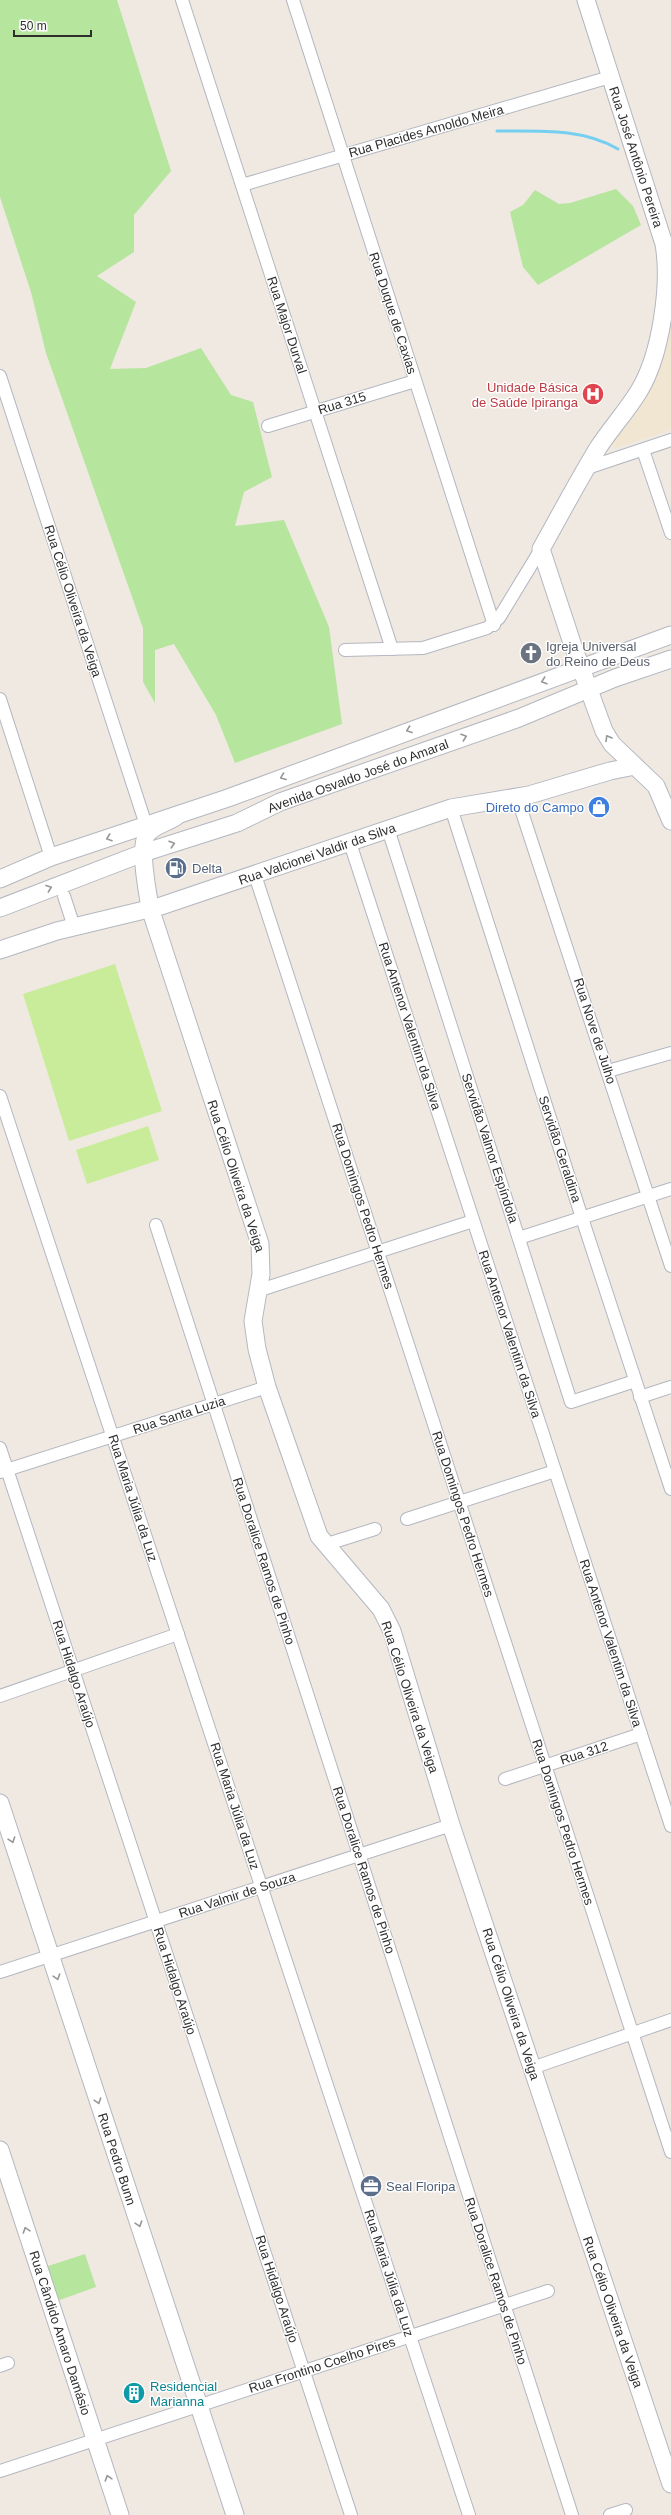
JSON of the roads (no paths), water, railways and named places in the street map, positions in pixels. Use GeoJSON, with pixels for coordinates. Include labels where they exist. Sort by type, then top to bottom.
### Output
{"type":"FeatureCollection","features":[{"type":"Feature","properties":{"kind":"main road","name":"Rua José Antônio Pereira"},"geometry":{"type":"LineString","coordinates":[[541,549],[587,468],[607,436],[639,391],[651,367],[665,302],[670,262],[586,0]]}},
{"type":"Feature","properties":{"kind":"main road"},"geometry":{"type":"LineString","coordinates":[[541,549],[580,667],[598,716],[612,744],[656,786],[671,821]]}},
{"type":"Feature","properties":{"kind":"main road","name":"Avenida Osvaldo José do Amaral"},"geometry":{"type":"LineString","coordinates":[[0,879],[51,857],[178,814],[671,635]]}},
{"type":"Feature","properties":{"kind":"main road","name":"Avenida Osvaldo José do Amaral"},"geometry":{"type":"LineString","coordinates":[[0,908],[143,853],[237,823],[280,802],[519,718],[588,689],[671,659]]}},
{"type":"Feature","properties":{"kind":"main road"},"geometry":{"type":"LineString","coordinates":[[280,802],[291,792],[329,776],[330,771],[320,763]]}},
{"type":"Feature","properties":{"kind":"main road","name":"Rua Valcionei Valdir da Silva"},"geometry":{"type":"LineString","coordinates":[[0,950],[74,927],[161,906],[451,808],[517,797],[635,766]]}},
{"type":"Feature","properties":{"kind":"main road"},"geometry":{"type":"LineString","coordinates":[[143,853],[150,831],[178,814]]}},
{"type":"Feature","properties":{"kind":"main road","name":"Rua Célio Oliveira da Veiga"},"geometry":{"type":"LineString","coordinates":[[143,853],[150,908],[260,1244],[262,1264],[253,1328],[266,1387],[314,1525],[324,1545],[372,1599],[388,1621],[451,1825],[671,2484]]}},
{"type":"Feature","properties":{"kind":"main road"},"geometry":{"type":"LineString","coordinates":[[21,899],[12,899],[6,895],[5,890],[7,882],[51,857]]}},
{"type":"Feature","properties":{"kind":"main road","name":"Rua Pedro Bunn"},"geometry":{"type":"LineString","coordinates":[[0,1803],[235,2515]]}},
{"type":"Feature","properties":{"kind":"main road","name":"Rua Cândido Amaro Damásio"},"geometry":{"type":"LineString","coordinates":[[0,2150],[120,2515]]}},
{"type":"Feature","properties":{"kind":"street","name":"Rua Major Durval"},"geometry":{"type":"LineString","coordinates":[[182,0],[392,649]]}},
{"type":"Feature","properties":{"kind":"street","name":"Rua Duque de Caxias"},"geometry":{"type":"LineString","coordinates":[[293,0],[494,625]]}},
{"type":"Feature","properties":{"kind":"street","name":"Rua Placides Arnoldo Meira"},"geometry":{"type":"LineString","coordinates":[[242,185],[610,77]]}},
{"type":"Feature","properties":{"kind":"street","name":"Rua Célio Oliveira da Veiga"},"geometry":{"type":"LineString","coordinates":[[0,376],[146,825]]}},
{"type":"Feature","properties":{"kind":"street","name":"Rua 315"},"geometry":{"type":"LineString","coordinates":[[268,426],[415,381]]}},
{"type":"Feature","properties":{"kind":"street"},"geometry":{"type":"LineString","coordinates":[[587,468],[671,440]]}},
{"type":"Feature","properties":{"kind":"street"},"geometry":{"type":"LineString","coordinates":[[643,450],[671,533]]}},
{"type":"Feature","properties":{"kind":"street"},"geometry":{"type":"LineString","coordinates":[[346,650],[392,649],[436,645],[494,625],[541,549]]}},
{"type":"Feature","properties":{"kind":"street"},"geometry":{"type":"LineString","coordinates":[[0,698],[51,857]]}},
{"type":"Feature","properties":{"kind":"street","name":"Rua Nove de Julho"},"geometry":{"type":"LineString","coordinates":[[517,797],[671,1266]]}},
{"type":"Feature","properties":{"kind":"street","name":"Servidão Geraldina"},"geometry":{"type":"LineString","coordinates":[[451,808],[582,1218],[671,1489]]}},
{"type":"Feature","properties":{"kind":"street","name":"Servidão Valmor Espíndola"},"geometry":{"type":"LineString","coordinates":[[388,829],[571,1402],[635,1381]]}},
{"type":"Feature","properties":{"kind":"street","name":"Rua Antenor Valentim da Silva"},"geometry":{"type":"LineString","coordinates":[[350,843],[671,1826]]}},
{"type":"Feature","properties":{"kind":"street","name":"Rua Domingos Pedro Hermes"},"geometry":{"type":"LineString","coordinates":[[255,875],[671,2152]]}},
{"type":"Feature","properties":{"kind":"street"},"geometry":{"type":"LineString","coordinates":[[64,896],[74,927]]}},
{"type":"Feature","properties":{"kind":"street"},"geometry":{"type":"LineString","coordinates":[[608,1071],[671,1053]]}},
{"type":"Feature","properties":{"kind":"street","name":"Rua Maria Júlia da Luz"},"geometry":{"type":"LineString","coordinates":[[0,1096],[470,2515]]}},
{"type":"Feature","properties":{"kind":"street"},"geometry":{"type":"LineString","coordinates":[[519,1238],[671,1189]]}},
{"type":"Feature","properties":{"kind":"street"},"geometry":{"type":"LineString","coordinates":[[258,1291],[473,1221]]}},
{"type":"Feature","properties":{"kind":"street","name":"Rua Doralice Ramos de Pinho"},"geometry":{"type":"LineString","coordinates":[[156,1224],[572,2515]]}},
{"type":"Feature","properties":{"kind":"street","name":"Rua Santa Luzia"},"geometry":{"type":"LineString","coordinates":[[4,1471],[266,1387]]}},
{"type":"Feature","properties":{"kind":"street"},"geometry":{"type":"LineString","coordinates":[[640,1397],[671,1387]]}},
{"type":"Feature","properties":{"kind":"street","name":"Rua Hidalgo Araújo"},"geometry":{"type":"LineString","coordinates":[[0,1448],[4,1471],[73,1670],[351,2515]]}},
{"type":"Feature","properties":{"kind":"street"},"geometry":{"type":"LineString","coordinates":[[407,1518],[555,1471]]}},
{"type":"Feature","properties":{"kind":"street"},"geometry":{"type":"LineString","coordinates":[[324,1545],[375,1529]]}},
{"type":"Feature","properties":{"kind":"street"},"geometry":{"type":"LineString","coordinates":[[0,1696],[178,1634]]}},
{"type":"Feature","properties":{"kind":"street","name":"Rua 312"},"geometry":{"type":"LineString","coordinates":[[505,1779],[641,1734]]}},
{"type":"Feature","properties":{"kind":"street","name":"Rua Valmir de Souza"},"geometry":{"type":"LineString","coordinates":[[0,1972],[451,1825]]}},
{"type":"Feature","properties":{"kind":"street"},"geometry":{"type":"LineString","coordinates":[[532,2068],[671,2020]]}},
{"type":"Feature","properties":{"kind":"street","name":"Rua Frontino Coelho Pires"},"geometry":{"type":"LineString","coordinates":[[0,2471],[548,2291]]}},
{"type":"Feature","properties":{"kind":"street"},"geometry":{"type":"LineString","coordinates":[[610,2515],[626,2510]]}},
{"type":"Feature","properties":{"kind":"waterway"},"geometry":{"type":"LineString","coordinates":[[497,131],[544,131],[575,134],[604,142],[618,149]]}},
{"type":"Feature","properties":{"kind":"place","name":"Unidade Básica de Saúde Ipiranga"},"geometry":{"type":"Point","coordinates":[593,394]}},
{"type":"Feature","properties":{"kind":"place","name":"Igreja Universal do Reino de Deus"},"geometry":{"type":"Point","coordinates":[531,653]}},
{"type":"Feature","properties":{"kind":"place","name":"Direto do Campo"},"geometry":{"type":"Point","coordinates":[599,807]}},
{"type":"Feature","properties":{"kind":"place","name":"Delta"},"geometry":{"type":"Point","coordinates":[176,868]}},
{"type":"Feature","properties":{"kind":"place","name":"Seal Floripa"},"geometry":{"type":"Point","coordinates":[371,2186]}},
{"type":"Feature","properties":{"kind":"place","name":"Residencial Marianna"},"geometry":{"type":"Point","coordinates":[134,2393]}}]}
